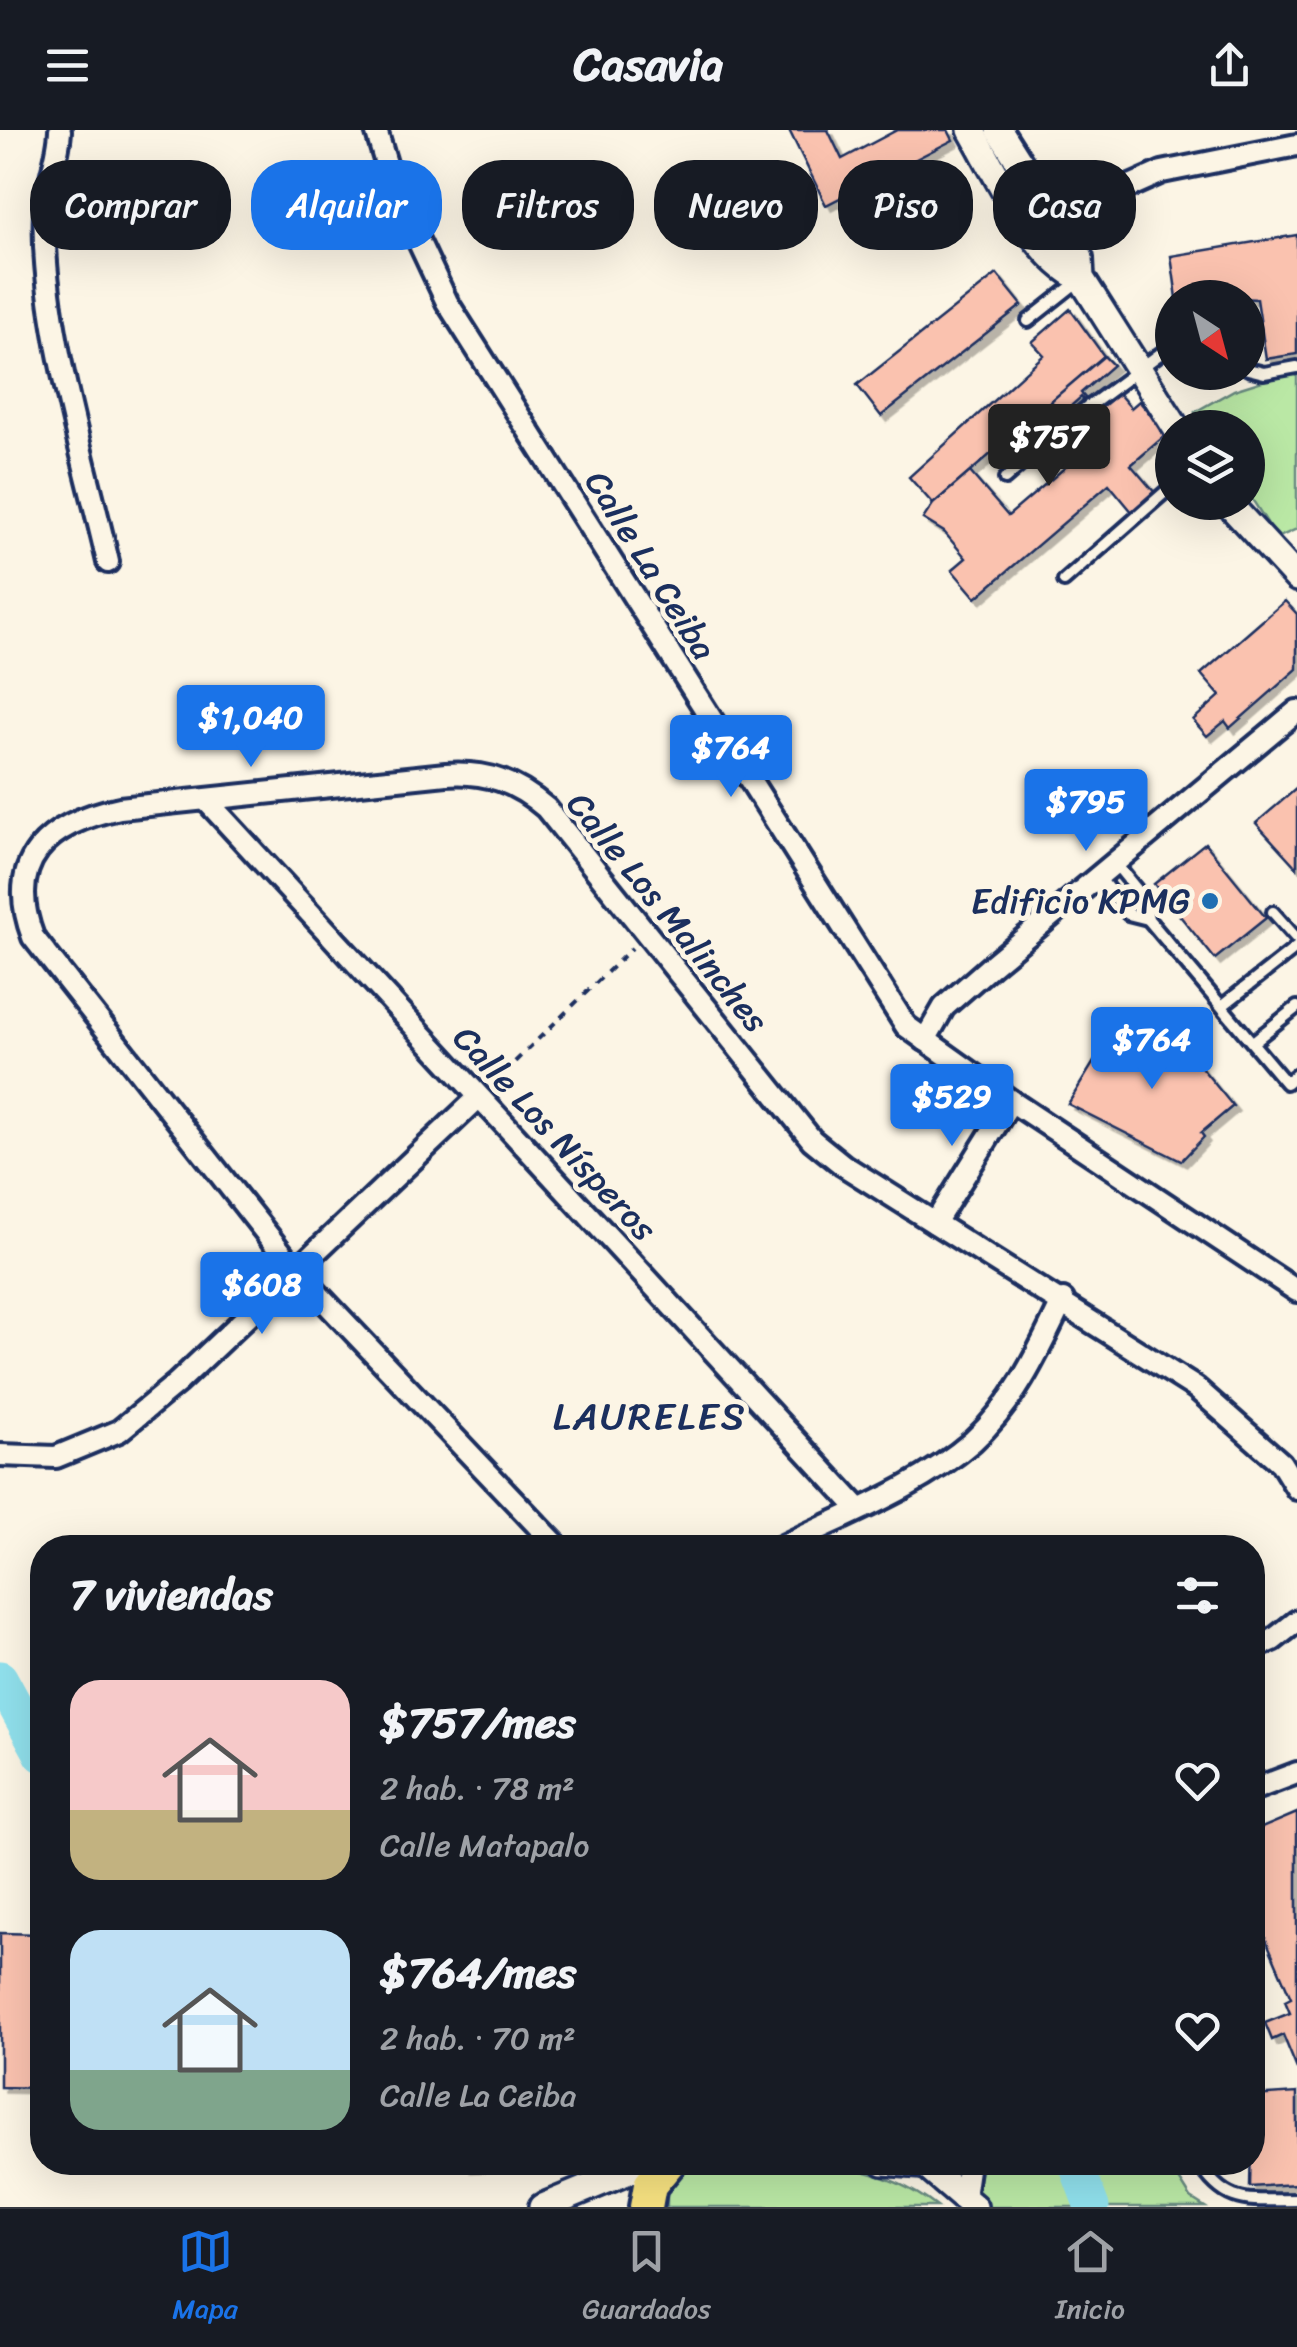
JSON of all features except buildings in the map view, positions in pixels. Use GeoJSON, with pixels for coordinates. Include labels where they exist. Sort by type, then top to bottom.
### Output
{"type":"FeatureCollection","features":[{"type":"Feature","properties":{"kind":"highway"},"geometry":{"type":"LineString","coordinates":[[646,2207],[650,2184],[658,2175]]}},
{"type":"Feature","properties":{"kind":"street"},"geometry":{"type":"LineString","coordinates":[[60,130],[44,210],[48,270],[62,358],[108,562]]}},
{"type":"Feature","properties":{"kind":"street","name":"Calle La Ceiba"},"geometry":{"type":"LineString","coordinates":[[376,130],[393,187],[447,302],[884,997],[906,1026],[1011,1102],[1297,1291]]}},
{"type":"Feature","properties":{"kind":"street"},"geometry":{"type":"LineString","coordinates":[[972,130],[1014,204],[1062,269],[1082,278]]}},
{"type":"Feature","properties":{"kind":"street"},"geometry":{"type":"LineString","coordinates":[[998,130],[1017,160]]}},
{"type":"Feature","properties":{"kind":"street"},"geometry":{"type":"LineString","coordinates":[[1136,184],[1162,172],[1297,146]]}},
{"type":"Feature","properties":{"kind":"street"},"geometry":{"type":"LineString","coordinates":[[1075,250],[1080,258],[1082,278],[1164,410]]}},
{"type":"Feature","properties":{"kind":"street"},"geometry":{"type":"LineString","coordinates":[[1244,520],[1297,578]]}},
{"type":"Feature","properties":{"kind":"street"},"geometry":{"type":"LineString","coordinates":[[925,1040],[944,1007],[1297,711]]}},
{"type":"Feature","properties":{"kind":"street","name":"Calle Los Malinches"},"geometry":{"type":"LineString","coordinates":[[547,1535],[296,1271],[33,937],[24,912],[22,883],[31,859],[54,833],[82,816],[206,800],[446,774],[501,779],[546,808],[812,1140],[1196,1388],[1281,1464],[1297,1489]]}},
{"type":"Feature","properties":{"kind":"street","name":"Calle Los Nísperos"},"geometry":{"type":"LineString","coordinates":[[206,800],[858,1508]]}},
{"type":"Feature","properties":{"kind":"street"},"geometry":{"type":"LineString","coordinates":[[0,1455],[56,1457],[110,1436],[162,1396],[478,1098]]}},
{"type":"Feature","properties":{"kind":"street"},"geometry":{"type":"LineString","coordinates":[[935,1223],[1011,1102]]}},
{"type":"Feature","properties":{"kind":"street"},"geometry":{"type":"LineString","coordinates":[[805,1535],[920,1478],[973,1440],[1010,1400],[1063,1300]]}},
{"type":"Feature","properties":{"kind":"street"},"geometry":{"type":"LineString","coordinates":[[1265,1643],[1297,1621]]}},
{"type":"Feature","properties":{"kind":"street"},"geometry":{"type":"LineString","coordinates":[[1265,1785],[1297,1773]]}},
{"type":"Feature","properties":{"kind":"street"},"geometry":{"type":"LineString","coordinates":[[542,2207],[620,2175]]}},
{"type":"Feature","properties":{"kind":"street"},"geometry":{"type":"LineString","coordinates":[[941,2175],[969,2202]]}},
{"type":"Feature","properties":{"kind":"street"},"geometry":{"type":"LineString","coordinates":[[969,2175],[969,2202]]}},
{"type":"Feature","properties":{"kind":"lane"},"geometry":{"type":"LineString","coordinates":[[1028,321],[1082,278]]}},
{"type":"Feature","properties":{"kind":"lane"},"geometry":{"type":"LineString","coordinates":[[1005,479],[1089,406],[1155,357]]}},
{"type":"Feature","properties":{"kind":"lane"},"geometry":{"type":"LineString","coordinates":[[1265,374],[1297,367]]}},
{"type":"Feature","properties":{"kind":"lane"},"geometry":{"type":"LineString","coordinates":[[1064,582],[1155,501]]}},
{"type":"Feature","properties":{"kind":"lane"},"geometry":{"type":"LineString","coordinates":[[1106,870],[1128,914],[1148,919]]}},
{"type":"Feature","properties":{"kind":"lane"},"geometry":{"type":"LineString","coordinates":[[1106,870],[1145,900],[1148,919],[1286,1083],[1297,1074]]}},
{"type":"Feature","properties":{"kind":"lane"},"geometry":{"type":"LineString","coordinates":[[1274,912],[1297,938]]}},
{"type":"Feature","properties":{"kind":"lane"},"geometry":{"type":"LineString","coordinates":[[1222,1006],[1297,947]]}},
{"type":"Feature","properties":{"kind":"lane"},"geometry":{"type":"LineString","coordinates":[[1253,1042],[1297,1007]]}},
{"type":"Feature","properties":{"kind":"lane"},"geometry":{"type":"LineString","coordinates":[[1207,2175],[1220,2194],[1239,2200],[1297,2200]]}},
{"type":"Feature","properties":{"kind":"path"},"geometry":{"type":"LineString","coordinates":[[478,1098],[645,935]]}},
{"type":"Feature","properties":{"kind":"green space"},"geometry":{"type":"Polygon","coordinates":[[[1297,370],[1297,529],[1277,538],[1265,519],[1265,410],[1199,410],[1234,390],[1265,390],[1265,380],[1297,370]]]}},
{"type":"Feature","properties":{"kind":"green space"},"geometry":{"type":"Polygon","coordinates":[[[677,2175],[876,2175],[913,2191],[937,2207],[667,2207],[667,2188],[677,2175]]]}},
{"type":"Feature","properties":{"kind":"green space"},"geometry":{"type":"Polygon","coordinates":[[[972,2175],[1177,2175],[1191,2198],[1205,2207],[977,2207],[972,2175]]]}},
{"type":"Feature","properties":{"kind":"waterway"},"geometry":{"type":"LineString","coordinates":[[0,1678],[30,1733]]}},
{"type":"Feature","properties":{"kind":"waterway"},"geometry":{"type":"LineString","coordinates":[[1080,2175],[1092,2207]]}},
{"type":"Feature","properties":{"kind":"place","name":"Edificio KPMG"},"geometry":{"type":"Point","coordinates":[1210,901]}},
{"type":"Feature","properties":{"kind":"district","name":"LAURELES"},"geometry":{"type":"Point","coordinates":[650,1416]}}]}
